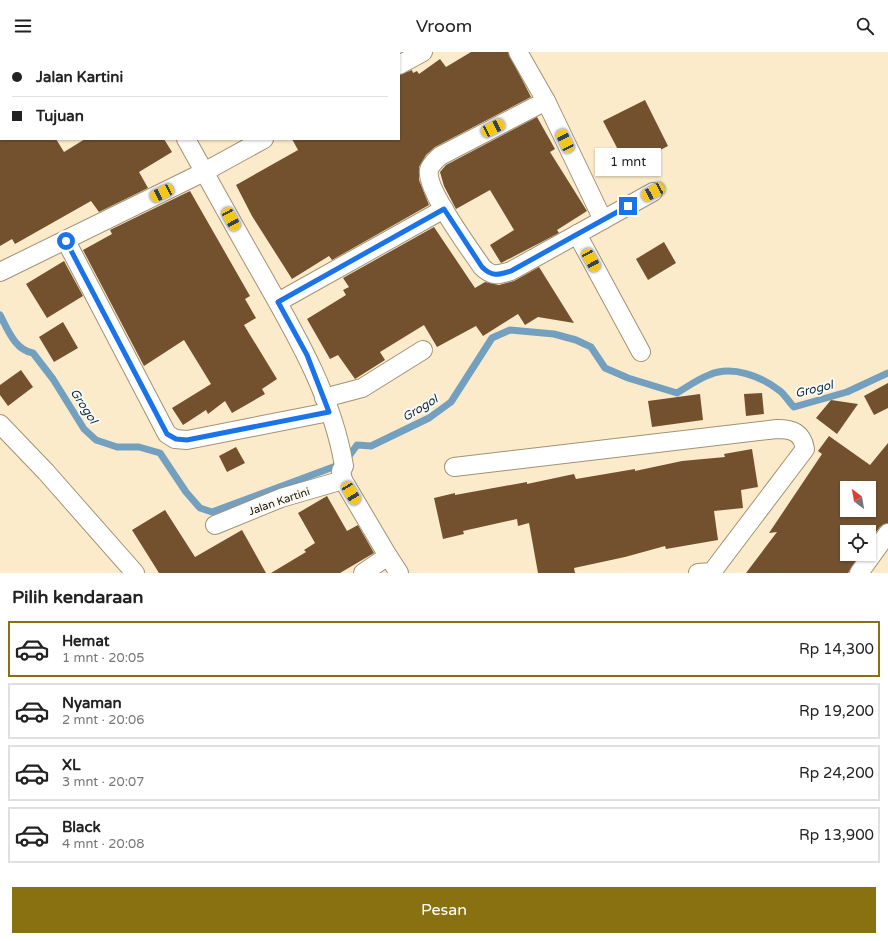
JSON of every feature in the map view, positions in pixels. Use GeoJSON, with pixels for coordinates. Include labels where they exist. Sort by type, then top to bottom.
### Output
{"type":"FeatureCollection","features":[{"type":"Feature","properties":{"kind":"street"},"geometry":{"type":"LineString","coordinates":[[400,64],[423,52]]}},
{"type":"Feature","properties":{"kind":"street"},"geometry":{"type":"LineString","coordinates":[[518,52],[546,101],[603,220]]}},
{"type":"Feature","properties":{"kind":"street"},"geometry":{"type":"LineString","coordinates":[[546,101],[440,156],[429,169],[429,179],[444,209],[482,267],[489,274],[497,275],[511,271],[653,192]]}},
{"type":"Feature","properties":{"kind":"street"},"geometry":{"type":"LineString","coordinates":[[187,140],[307,355],[340,441],[343,472],[388,556],[399,573]]}},
{"type":"Feature","properties":{"kind":"street"},"geometry":{"type":"LineString","coordinates":[[0,272],[66,241],[204,172],[262,140]]}},
{"type":"Feature","properties":{"kind":"street"},"geometry":{"type":"LineString","coordinates":[[278,302],[444,209]]}},
{"type":"Feature","properties":{"kind":"street"},"geometry":{"type":"LineString","coordinates":[[577,234],[641,352]]}},
{"type":"Feature","properties":{"kind":"street"},"geometry":{"type":"LineString","coordinates":[[66,241],[167,434],[176,439],[187,440],[327,405],[362,388],[423,350]]}},
{"type":"Feature","properties":{"kind":"street"},"geometry":{"type":"LineString","coordinates":[[0,424],[46,472],[135,573]]}},
{"type":"Feature","properties":{"kind":"street"},"geometry":{"type":"LineString","coordinates":[[454,467],[777,429],[795,432],[801,437],[805,448],[707,573]]}},
{"type":"Feature","properties":{"kind":"street","name":"Jalan Kartini"},"geometry":{"type":"LineString","coordinates":[[215,525],[343,472]]}},
{"type":"Feature","properties":{"kind":"street"},"geometry":{"type":"LineString","coordinates":[[859,573],[888,533]]}},
{"type":"Feature","properties":{"kind":"street"},"geometry":{"type":"LineString","coordinates":[[363,573],[388,556]]}},
{"type":"Feature","properties":{"kind":"building"},"geometry":{"type":"Polygon","coordinates":[[[471,52],[508,52],[531,97],[435,147],[426,155],[419,167],[419,180],[429,205],[332,260],[329,256],[292,279],[252,216],[236,185],[298,150],[293,140],[400,140],[400,75],[412,70],[413,73],[417,71],[419,74],[440,59],[446,67],[471,52]]]}},
{"type":"Feature","properties":{"kind":"building"},"geometry":{"type":"Polygon","coordinates":[[[645,100],[668,146],[627,167],[603,121],[645,100]]]}},
{"type":"Feature","properties":{"kind":"building"},"geometry":{"type":"Polygon","coordinates":[[[537,117],[555,149],[550,152],[587,211],[557,230],[559,233],[501,263],[490,245],[514,230],[490,190],[456,209],[444,186],[440,172],[446,165],[537,117]]]}},
{"type":"Feature","properties":{"kind":"building"},"geometry":{"type":"Polygon","coordinates":[[[0,140],[57,140],[64,152],[83,140],[165,140],[172,152],[139,172],[148,188],[99,212],[91,201],[15,244],[12,239],[0,246],[0,140]]]}},
{"type":"Feature","properties":{"kind":"building"},"geometry":{"type":"Polygon","coordinates":[[[190,191],[250,296],[245,299],[256,318],[244,325],[277,379],[262,389],[265,394],[232,413],[225,401],[208,414],[206,410],[183,425],[172,408],[211,384],[184,340],[144,366],[83,250],[112,234],[110,230],[190,191]]]}},
{"type":"Feature","properties":{"kind":"building"},"geometry":{"type":"Polygon","coordinates":[[[434,227],[475,288],[485,282],[499,285],[514,281],[539,267],[574,323],[538,317],[525,325],[518,314],[483,336],[476,326],[437,347],[424,325],[380,352],[385,360],[355,379],[338,355],[330,359],[307,319],[346,295],[343,290],[349,287],[343,278],[434,227]]]}},
{"type":"Feature","properties":{"kind":"building"},"geometry":{"type":"Polygon","coordinates":[[[664,242],[676,263],[648,280],[636,259],[664,242]]]}},
{"type":"Feature","properties":{"kind":"building"},"geometry":{"type":"Polygon","coordinates":[[[64,261],[83,296],[47,318],[26,284],[64,261]]]}},
{"type":"Feature","properties":{"kind":"building"},"geometry":{"type":"Polygon","coordinates":[[[63,322],[78,348],[54,362],[39,337],[63,322]]]}},
{"type":"Feature","properties":{"kind":"building"},"geometry":{"type":"Polygon","coordinates":[[[21,370],[33,387],[8,406],[0,395],[0,385],[21,370]]]}},
{"type":"Feature","properties":{"kind":"building"},"geometry":{"type":"Polygon","coordinates":[[[888,383],[888,408],[874,415],[864,396],[888,383]]]}},
{"type":"Feature","properties":{"kind":"building"},"geometry":{"type":"Polygon","coordinates":[[[762,393],[764,414],[746,416],[744,394],[762,393]]]}},
{"type":"Feature","properties":{"kind":"building"},"geometry":{"type":"Polygon","coordinates":[[[700,394],[703,420],[652,427],[648,401],[700,394]]]}},
{"type":"Feature","properties":{"kind":"building"},"geometry":{"type":"Polygon","coordinates":[[[831,400],[858,404],[837,434],[816,418],[831,400]]]}},
{"type":"Feature","properties":{"kind":"building"},"geometry":{"type":"Polygon","coordinates":[[[829,436],[870,465],[888,443],[888,523],[880,527],[876,532],[876,525],[840,525],[840,561],[856,561],[848,573],[746,573],[777,532],[769,533],[822,454],[818,451],[829,436]]]}},
{"type":"Feature","properties":{"kind":"building"},"geometry":{"type":"Polygon","coordinates":[[[236,447],[245,463],[227,472],[219,456],[236,447]]]}},
{"type":"Feature","properties":{"kind":"building"},"geometry":{"type":"Polygon","coordinates":[[[752,449],[758,487],[741,490],[743,508],[714,511],[718,540],[666,549],[665,546],[625,557],[574,568],[575,573],[538,573],[529,523],[518,526],[517,519],[463,531],[464,534],[443,539],[434,498],[455,493],[455,495],[527,482],[527,484],[574,474],[576,479],[635,469],[635,471],[682,461],[725,457],[724,454],[752,449]]]}},
{"type":"Feature","properties":{"kind":"building"},"geometry":{"type":"Polygon","coordinates":[[[327,496],[347,531],[358,525],[374,553],[340,573],[271,573],[306,552],[304,550],[315,543],[298,513],[327,496]]]}},
{"type":"Feature","properties":{"kind":"building"},"geometry":{"type":"Polygon","coordinates":[[[165,510],[195,557],[242,530],[266,573],[159,573],[132,530],[165,510]]]}},
{"type":"Feature","properties":{"kind":"waterway","name":"Grogol"},"geometry":{"type":"LineString","coordinates":[[0,315],[9,333],[17,344],[21,348],[33,353],[53,379],[84,429],[96,440],[117,447],[139,447],[160,453],[186,492],[200,508],[212,512],[344,463],[357,445],[371,446],[429,418],[451,402],[492,338],[510,330],[554,334],[576,340],[591,347],[605,368],[628,378],[677,393],[701,379],[718,372],[727,371],[746,374],[772,386],[782,393],[794,407],[847,392],[888,373]]}},
{"type":"Feature","properties":{"kind":"route"},"geometry":{"type":"LineString","coordinates":[[66,241],[167,434],[176,439],[187,440],[329,412],[307,355],[278,302],[444,209],[482,267],[489,274],[497,275],[511,271],[628,206]]}}]}
